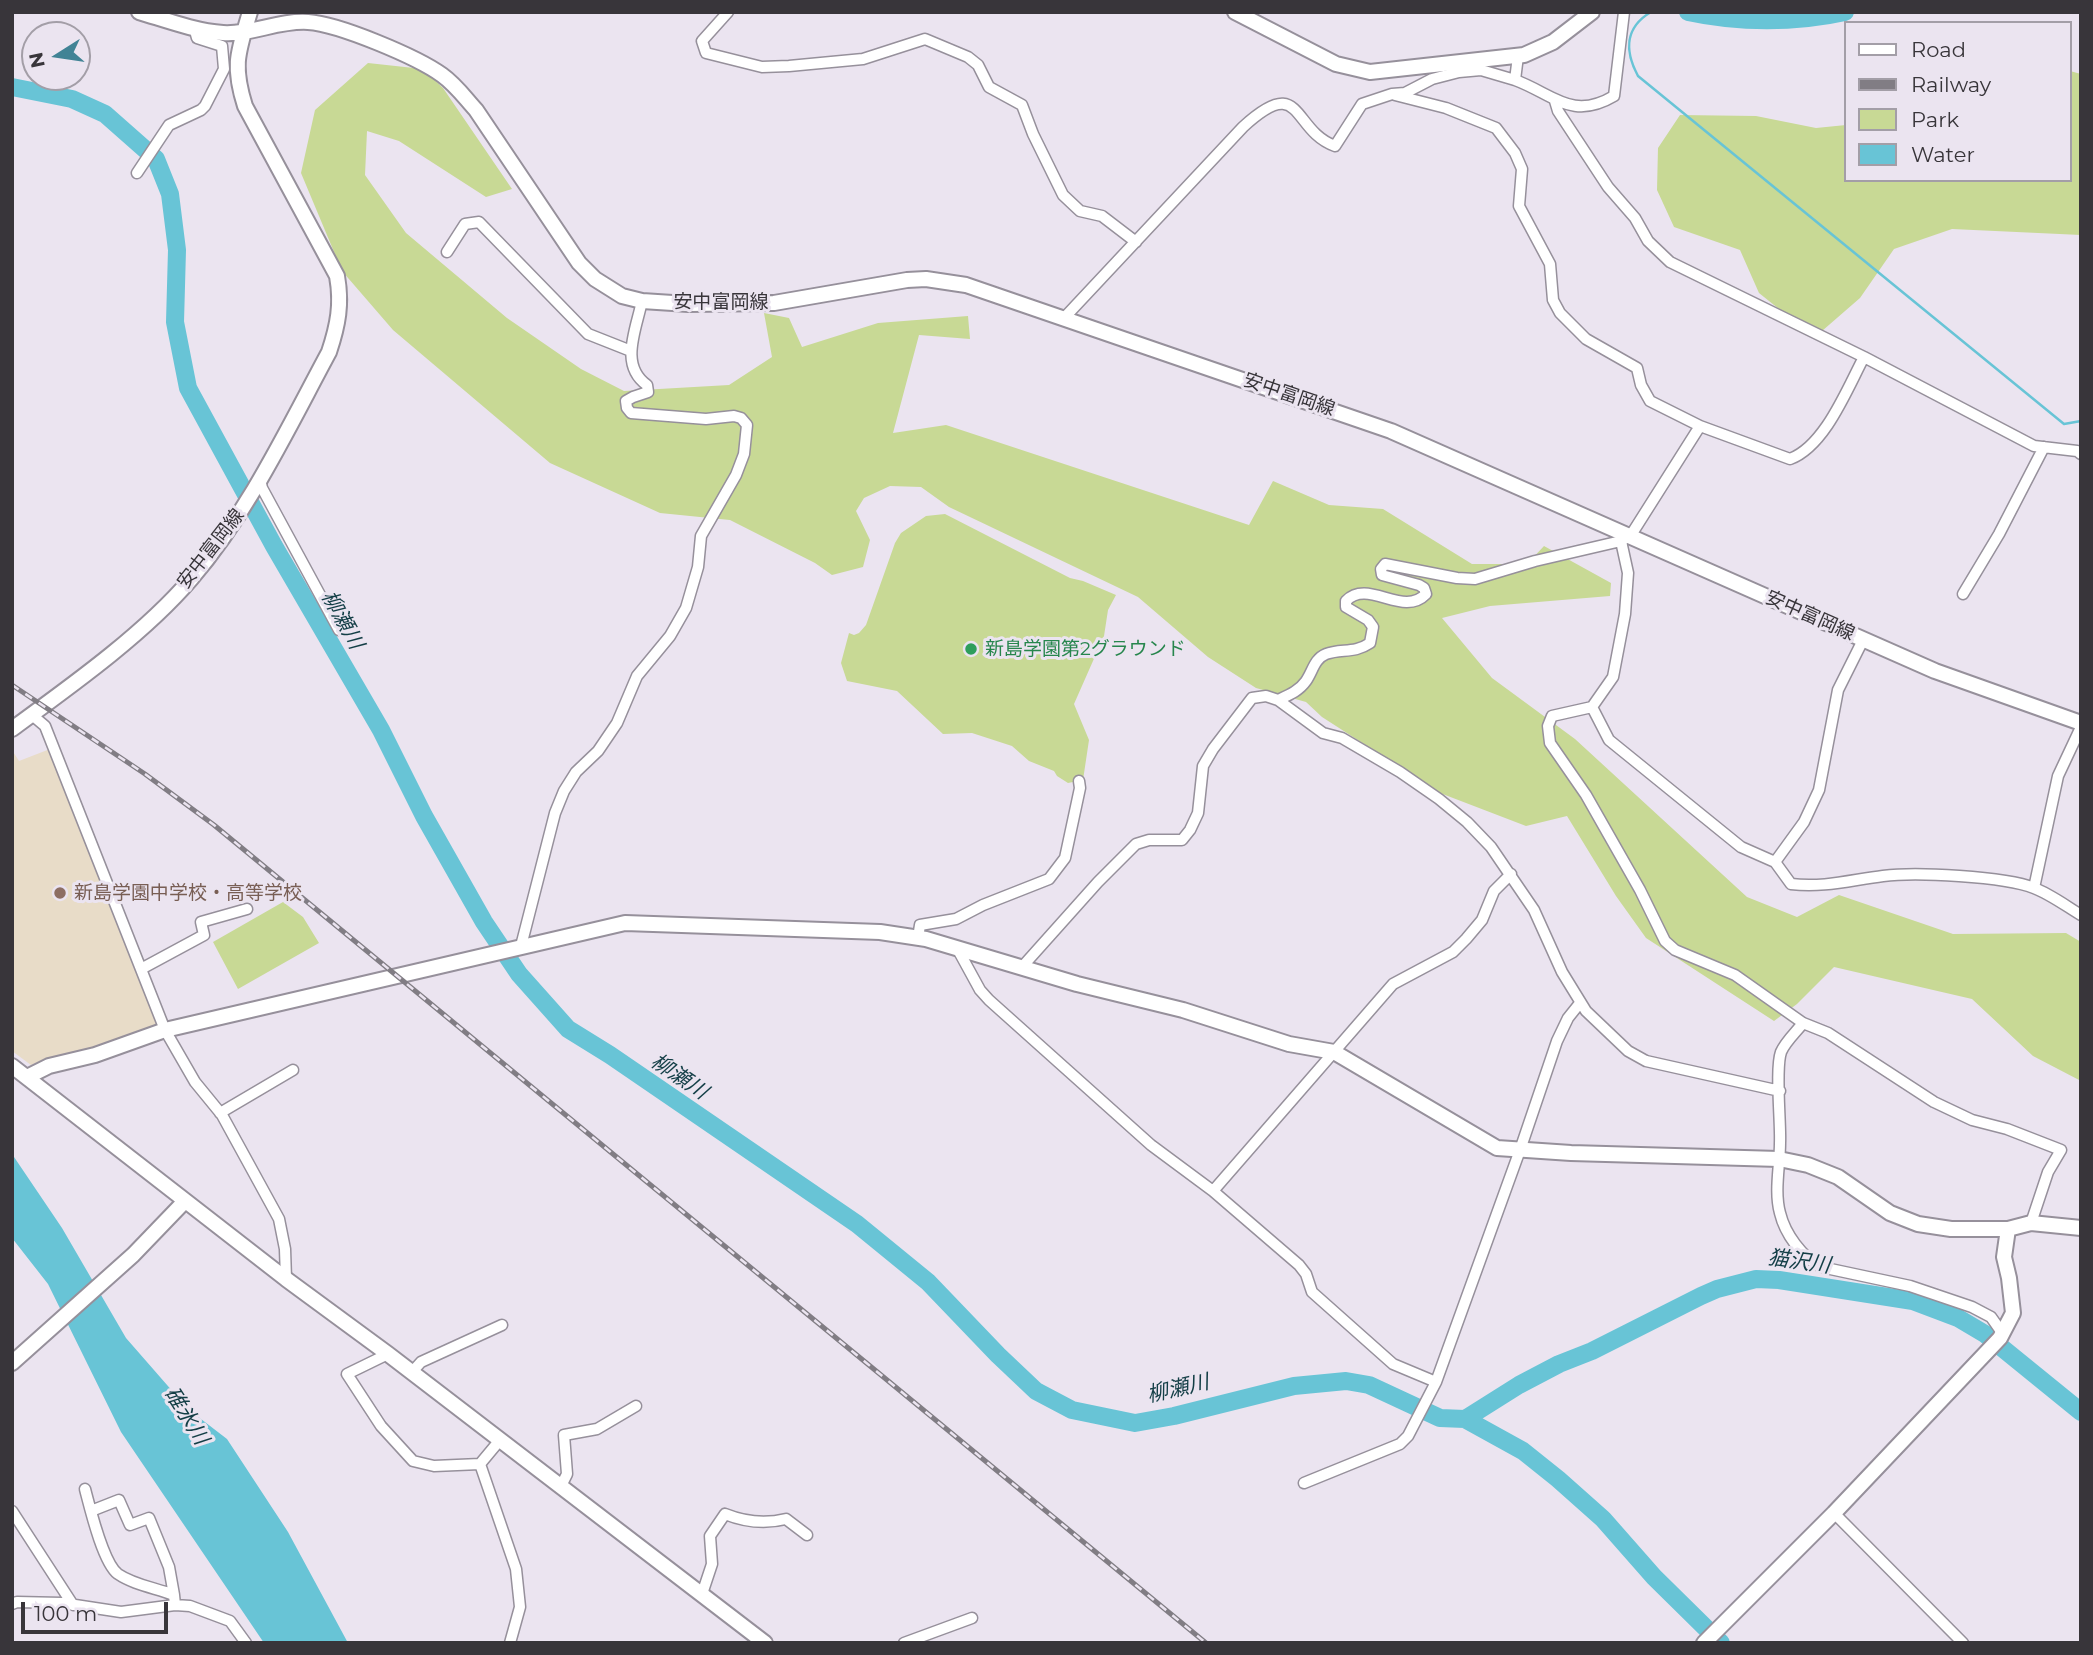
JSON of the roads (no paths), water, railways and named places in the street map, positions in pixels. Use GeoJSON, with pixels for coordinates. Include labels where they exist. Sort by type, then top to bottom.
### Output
{"type":"FeatureCollection","features":[{"type":"Feature","properties":{"kind":"street"},"geometry":{"type":"LineString","coordinates":[[139,12],[225,33],[244,32],[250,12]]}},
{"type":"Feature","properties":{"kind":"street"},"geometry":{"type":"LineString","coordinates":[[728,12],[702,41],[706,52],[762,67],[863,59],[925,39],[968,57],[978,65],[989,87],[1022,105],[1063,195],[1080,211],[1102,216],[1136,242]]}},
{"type":"Feature","properties":{"kind":"street"},"geometry":{"type":"LineString","coordinates":[[1235,12],[1336,64],[1356,71],[1384,71],[1518,57],[1553,42],[1592,12]]}},
{"type":"Feature","properties":{"kind":"street"},"geometry":{"type":"LineString","coordinates":[[1065,317],[1261,110],[1283,103],[1294,108],[1324,142],[1335,146],[1362,104],[1391,94],[1405,93],[1432,79],[1481,70],[1538,88],[1555,101],[1583,107],[1598,106],[1614,96],[1624,12]]}},
{"type":"Feature","properties":{"kind":"street","name":"安中富岡線"},"geometry":{"type":"LineString","coordinates":[[12,729],[119,647],[190,581],[240,514],[329,352],[337,330],[340,294],[337,276],[246,106],[239,85],[236,60],[244,32],[309,17],[426,65],[444,76],[476,110],[579,263],[606,287],[622,296],[642,301],[688,304],[774,303],[926,279],[967,285],[1391,431],[1626,538],[1863,640],[1972,685],[2081,725]]}},
{"type":"Feature","properties":{"kind":"street"},"geometry":{"type":"LineString","coordinates":[[137,173],[172,122],[205,106],[224,69],[222,46],[197,38],[194,27]]}},
{"type":"Feature","properties":{"kind":"street"},"geometry":{"type":"LineString","coordinates":[[1515,80],[1518,57]]}},
{"type":"Feature","properties":{"kind":"street"},"geometry":{"type":"LineString","coordinates":[[1391,94],[1447,108],[1496,128],[1515,153],[1522,169],[1519,206],[1550,264],[1553,300],[1560,313],[1586,339],[1637,368],[1641,385],[1650,401],[1700,426],[1790,459],[1803,454],[1826,427],[1864,357]]}},
{"type":"Feature","properties":{"kind":"street"},"geometry":{"type":"LineString","coordinates":[[1555,101],[1558,111],[1608,187],[1635,218],[1648,241],[1670,262],[1864,357],[2034,446],[2080,450]]}},
{"type":"Feature","properties":{"kind":"street"},"geometry":{"type":"LineString","coordinates":[[447,252],[465,224],[480,222],[588,334],[631,351]]}},
{"type":"Feature","properties":{"kind":"street"},"geometry":{"type":"LineString","coordinates":[[519,947],[555,813],[564,791],[576,772],[598,751],[617,723],[637,676],[670,636],[686,608],[698,567],[701,536],[736,475],[744,454],[747,425],[741,418],[734,416],[706,419],[631,413],[626,401],[648,392],[648,385],[637,378],[631,366],[631,351],[642,301]]}},
{"type":"Feature","properties":{"kind":"street"},"geometry":{"type":"LineString","coordinates":[[1700,426],[1626,538],[1626,614],[1613,677],[1592,707],[1552,716],[1548,726],[1550,743],[1586,796],[1640,890],[1665,942],[1675,950],[1735,975],[1803,1023],[1828,1033],[1934,1102],[1972,1120],[2007,1129],[2061,1150],[2048,1172],[2031,1223]]}},
{"type":"Feature","properties":{"kind":"street"},"geometry":{"type":"LineString","coordinates":[[1963,594],[1999,534],[2044,447]]}},
{"type":"Feature","properties":{"kind":"street"},"geometry":{"type":"LineString","coordinates":[[259,481],[339,630]]}},
{"type":"Feature","properties":{"kind":"street"},"geometry":{"type":"LineString","coordinates":[[1278,700],[1297,691],[1322,656],[1362,649],[1370,643],[1373,627],[1368,620],[1346,607],[1346,601],[1353,594],[1362,592],[1402,602],[1421,599],[1426,594],[1424,588],[1419,585],[1382,575],[1381,569],[1385,564],[1475,579],[1626,538]]}},
{"type":"Feature","properties":{"kind":"street"},"geometry":{"type":"LineString","coordinates":[[1775,862],[1804,822],[1819,790],[1838,690],[1863,640]]}},
{"type":"Feature","properties":{"kind":"street"},"geometry":{"type":"LineString","coordinates":[[1023,967],[1098,882],[1136,844],[1149,840],[1182,840],[1198,813],[1203,766],[1252,698],[1266,696],[1278,700],[1323,733],[1342,738],[1400,772],[1466,822],[1491,847],[1511,874],[1534,911],[1562,972],[1580,1003],[1628,1051],[1646,1061],[1780,1091]]}},
{"type":"Feature","properties":{"kind":"street"},"geometry":{"type":"LineString","coordinates":[[1592,707],[1609,740],[1741,847],[1775,862],[1791,884],[1809,886],[1884,876],[1936,875],[1994,881],[2034,888],[2081,915]]}},
{"type":"Feature","properties":{"kind":"street"},"geometry":{"type":"LineString","coordinates":[[32,715],[45,726],[165,1030],[185,1067],[220,1113],[279,1219],[285,1249],[286,1279]]}},
{"type":"Feature","properties":{"kind":"street"},"geometry":{"type":"LineString","coordinates":[[2034,888],[2058,776],[2081,725]]}},
{"type":"Feature","properties":{"kind":"street"},"geometry":{"type":"LineString","coordinates":[[918,938],[920,926],[956,919],[1049,878],[1065,858],[1080,788],[1079,781]]}},
{"type":"Feature","properties":{"kind":"street"},"geometry":{"type":"LineString","coordinates":[[1213,1191],[1393,984],[1453,952],[1482,920],[1494,891],[1511,874]]}},
{"type":"Feature","properties":{"kind":"street"},"geometry":{"type":"LineString","coordinates":[[141,969],[204,935],[201,922],[247,909]]}},
{"type":"Feature","properties":{"kind":"street"},"geometry":{"type":"LineString","coordinates":[[27,1077],[49,1066],[95,1055],[165,1030],[625,923],[880,932],[957,948],[1077,984],[1183,1010],[1289,1044],[1334,1052],[1497,1147],[1779,1159],[1808,1165],[1838,1177],[1890,1213],[1918,1224],[1951,1229],[2008,1229],[2031,1223],[2081,1228]]}},
{"type":"Feature","properties":{"kind":"street"},"geometry":{"type":"LineString","coordinates":[[957,948],[980,990],[989,1000],[1151,1144],[1213,1191],[1299,1265],[1306,1274],[1312,1292],[1393,1364],[1433,1386]]}},
{"type":"Feature","properties":{"kind":"street"},"geometry":{"type":"LineString","coordinates":[[1304,1483],[1400,1444],[1408,1436],[1433,1386],[1557,1041],[1568,1018],[1580,1003]]}},
{"type":"Feature","properties":{"kind":"street"},"geometry":{"type":"LineString","coordinates":[[1803,1023],[1781,1052],[1777,1200],[1784,1225],[1796,1245],[1810,1261],[1842,1273],[1910,1286],[1972,1307],[1991,1317],[2002,1336]]}},
{"type":"Feature","properties":{"kind":"street"},"geometry":{"type":"LineString","coordinates":[[12,1066],[286,1279],[412,1372],[765,1643]]}},
{"type":"Feature","properties":{"kind":"street"},"geometry":{"type":"LineString","coordinates":[[220,1113],[293,1070]]}},
{"type":"Feature","properties":{"kind":"street"},"geometry":{"type":"LineString","coordinates":[[16,1359],[134,1255],[185,1201]]}},
{"type":"Feature","properties":{"kind":"street"},"geometry":{"type":"LineString","coordinates":[[1704,1643],[1834,1513],[2002,1336],[2013,1313],[2004,1257],[2008,1229]]}},
{"type":"Feature","properties":{"kind":"street"},"geometry":{"type":"LineString","coordinates":[[412,1372],[421,1362],[502,1325]]}},
{"type":"Feature","properties":{"kind":"street"},"geometry":{"type":"LineString","coordinates":[[388,1354],[347,1374],[381,1426],[413,1461],[434,1466],[480,1464],[500,1440]]}},
{"type":"Feature","properties":{"kind":"street"},"geometry":{"type":"LineString","coordinates":[[561,1486],[567,1474],[565,1435],[597,1429],[636,1406]]}},
{"type":"Feature","properties":{"kind":"street"},"geometry":{"type":"LineString","coordinates":[[480,1464],[516,1569],[520,1607],[510,1643]]}},
{"type":"Feature","properties":{"kind":"street"},"geometry":{"type":"LineString","coordinates":[[85,1489],[97,1531],[115,1572],[174,1600],[230,1621],[246,1643]]}},
{"type":"Feature","properties":{"kind":"street"},"geometry":{"type":"LineString","coordinates":[[91,1511],[119,1500],[130,1525],[149,1518],[169,1567],[174,1600]]}},
{"type":"Feature","properties":{"kind":"street"},"geometry":{"type":"LineString","coordinates":[[12,1511],[73,1605]]}},
{"type":"Feature","properties":{"kind":"street"},"geometry":{"type":"LineString","coordinates":[[1834,1513],[1964,1643]]}},
{"type":"Feature","properties":{"kind":"street"},"geometry":{"type":"LineString","coordinates":[[702,1594],[712,1564],[710,1536],[725,1514],[740,1520],[772,1523],[786,1519],[807,1535]]}},
{"type":"Feature","properties":{"kind":"street"},"geometry":{"type":"LineString","coordinates":[[12,1604],[62,1603],[121,1612],[174,1600]]}},
{"type":"Feature","properties":{"kind":"street"},"geometry":{"type":"LineString","coordinates":[[904,1643],[972,1618]]}},
{"type":"Feature","properties":{"kind":"water","name":"碓氷川"},"geometry":{"type":"Polygon","coordinates":[[[12,1154],[62,1228],[126,1338],[188,1409],[227,1439],[288,1532],[348,1643],[264,1643],[121,1432],[48,1284],[12,1238],[12,1154]]]}},
{"type":"Feature","properties":{"kind":"waterway"},"geometry":{"type":"LineString","coordinates":[[1651,12],[1636,25],[1630,41],[1631,58],[1638,76],[2064,424],[2081,421]]}},
{"type":"Feature","properties":{"kind":"waterway"},"geometry":{"type":"LineString","coordinates":[[1688,12],[1767,20],[1845,12]]}},
{"type":"Feature","properties":{"kind":"waterway","name":"柳瀬川"},"geometry":{"type":"LineString","coordinates":[[12,87],[72,99],[105,114],[156,159],[170,194],[177,250],[175,322],[188,388],[274,546],[381,730],[424,816],[484,922],[519,974],[568,1029],[857,1224],[928,1282],[1036,1391],[1072,1410],[1135,1423],[1294,1386],[1346,1381],[1369,1385],[1440,1418],[1465,1419],[1523,1451],[1558,1479],[1603,1519],[1654,1577],[1721,1643]]}},
{"type":"Feature","properties":{"kind":"waterway","name":"猫沢川"},"geometry":{"type":"LineString","coordinates":[[1465,1419],[1559,1364],[1592,1351],[1717,1289],[1756,1279],[1779,1280],[1913,1301],[1958,1318],[1985,1334],[2081,1412]]}},
{"type":"Feature","properties":{"kind":"railway"},"geometry":{"type":"LineString","coordinates":[[12,685],[145,774],[214,825],[1206,1643]]}},
{"type":"Feature","properties":{"kind":"place","name":"新島学園第2グラウンド"},"geometry":{"type":"Point","coordinates":[971,649]}},
{"type":"Feature","properties":{"kind":"place","name":"新島学園中学校・高等学校"},"geometry":{"type":"Point","coordinates":[60,893]}}]}
